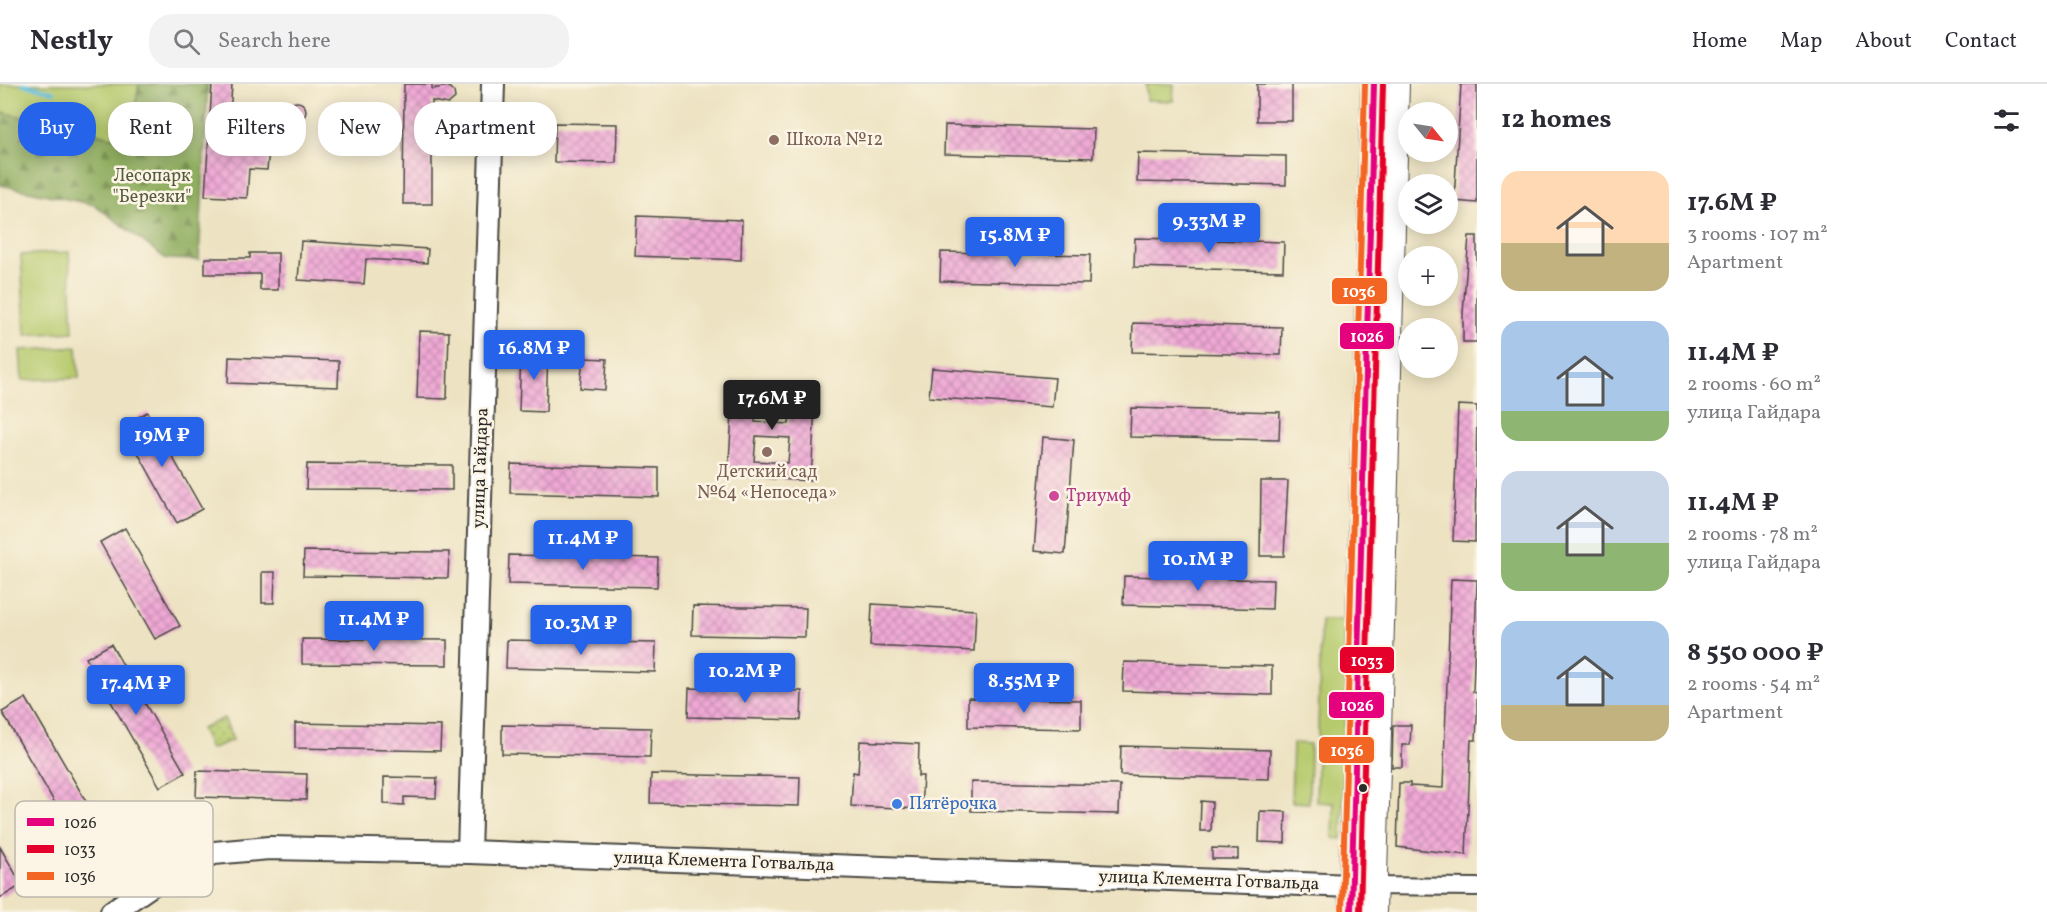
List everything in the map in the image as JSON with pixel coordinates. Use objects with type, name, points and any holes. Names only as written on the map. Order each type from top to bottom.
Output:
[{"type":"main road","points":[[1373,912],[1363,886],[1374,84]]},
{"type":"main road","points":[[1351,912],[1363,886],[1396,84]]},
{"type":"street","name":"улица Гайдара","points":[[469,852],[493,84]]},
{"type":"street","name":"улица Клемента Готвальда","points":[[213,853],[269,848],[469,852],[1363,886]]},
{"type":"street","points":[[1363,886],[1477,887]]},
{"type":"street","name":"улица Клемента Готвальда","points":[[112,912],[134,897]]},
{"type":"green space","points":[[0,84],[139,84],[136,102],[108,102],[108,136],[96,133],[96,102],[18,102],[18,116],[0,112]]},
{"type":"green space","name":"Лесопарк \"Березки\"","points":[[139,84],[208,84],[207,102],[205,102],[199,260],[166,259],[95,205],[0,185],[0,112],[18,116],[18,156],[96,156],[96,133],[108,136],[108,156],[193,156],[193,102],[136,102]]},
{"type":"green space","points":[[1146,84],[1174,84],[1173,101],[1146,100]]},
{"type":"green space","points":[[69,252],[73,332],[25,335],[21,255]]},
{"type":"green space","points":[[77,347],[79,378],[22,380],[20,350]]},
{"type":"green space","points":[[1321,620],[1348,620],[1342,839],[1333,838],[1334,803],[1316,802]]},
{"type":"green space","points":[[224,718],[233,740],[210,749],[201,729]]},
{"type":"green space","points":[[1293,743],[1310,744],[1309,803],[1291,802]]},
{"type":"building","points":[[212,84],[232,84],[231,102],[211,102]]},
{"type":"building","points":[[404,84],[432,84],[432,89],[448,86],[454,92],[455,98],[450,102],[414,102],[414,156],[432,156],[432,204],[403,204]]},
{"type":"building","points":[[1257,84],[1292,84],[1292,121],[1257,121]]},
{"type":"building","points":[[1461,84],[1477,84],[1477,203],[1458,201],[1458,174],[1456,174]]},
{"type":"building","points":[[557,123],[617,124],[616,163],[554,162],[554,156],[557,156]]},
{"type":"building","points":[[945,125],[1094,129],[1093,158],[944,154]]},
{"type":"building","points":[[1138,153],[1286,156],[1286,185],[1137,182]]},
{"type":"building","points":[[208,156],[268,156],[267,170],[249,169],[247,198],[205,196]]},
{"type":"building","points":[[637,216],[742,220],[741,260],[635,256]]},
{"type":"building","points":[[1469,236],[1477,236],[1477,342],[1463,342]]},
{"type":"building","points":[[1135,238],[1284,242],[1283,271],[1134,267]]},
{"type":"building","points":[[301,241],[428,249],[427,263],[366,259],[364,284],[298,280]]},
{"type":"building","points":[[941,252],[1090,255],[1089,284],[940,281]]},
{"type":"building","points":[[250,253],[278,253],[278,290],[260,290],[260,274],[205,274],[205,258],[250,258]]},
{"type":"building","points":[[1133,323],[1282,327],[1281,355],[1132,352]]},
{"type":"building","points":[[419,331],[449,332],[447,399],[417,398]]},
{"type":"building","points":[[521,350],[548,351],[546,412],[519,411]]},
{"type":"building","points":[[229,357],[339,361],[338,387],[228,383]]},
{"type":"building","points":[[583,358],[607,359],[605,390],[580,388]]},
{"type":"building","points":[[932,368],[1055,378],[1052,407],[929,397]]},
{"type":"building","points":[[734,382],[816,386],[811,481],[728,476]],"holes":[[[756,396],[791,398],[789,424],[755,422]],[[756,436],[790,438],[788,463],[754,461]]]},
{"type":"building","points":[[1458,405],[1477,406],[1475,542],[1453,541]]},
{"type":"building","points":[[1131,408],[1280,412],[1279,440],[1130,437]]},
{"type":"building","points":[[147,412],[202,509],[177,523],[123,426]]},
{"type":"building","points":[[1043,437],[1074,440],[1065,554],[1034,551]]},
{"type":"building","points":[[307,464],[452,465],[452,490],[306,489]]},
{"type":"building","points":[[511,464],[659,468],[659,497],[510,493]]},
{"type":"building","points":[[1261,481],[1288,481],[1284,556],[1260,556]]},
{"type":"building","points":[[125,528],[180,626],[155,639],[100,542]]},
{"type":"building","points":[[304,551],[449,552],[448,578],[303,576]]},
{"type":"building","points":[[509,555],[658,558],[657,587],[508,584]]},
{"type":"building","points":[[262,572],[275,572],[274,603],[262,603]]},
{"type":"building","points":[[1124,576],[1273,580],[1272,609],[1123,605]]},
{"type":"building","points":[[1451,579],[1477,580],[1473,692],[1477,693],[1477,718],[1476,740],[1471,740],[1466,855],[1397,847],[1399,783],[1443,788]]},
{"type":"building","points":[[872,604],[976,610],[974,651],[870,646]]},
{"type":"building","points":[[693,606],[806,608],[805,637],[692,635]]},
{"type":"building","points":[[302,639],[447,640],[447,665],[302,664]]},
{"type":"building","points":[[507,640],[656,643],[655,672],[506,668]]},
{"type":"building","points":[[111,644],[185,773],[160,787],[86,658]]},
{"type":"building","points":[[1124,662],[1272,666],[1272,695],[1123,691]]},
{"type":"building","points":[[689,688],[802,691],[801,720],[688,717]]},
{"type":"building","points":[[26,698],[86,801],[54,801],[2,712]]},
{"type":"building","points":[[968,698],[1081,700],[1081,729],[968,727]]},
{"type":"building","points":[[295,723],[441,726],[440,751],[295,748]]},
{"type":"building","points":[[502,725],[651,728],[650,757],[502,754]]},
{"type":"building","points":[[1393,725],[1411,725],[1410,745],[1402,745],[1402,767],[1392,767]]},
{"type":"building","points":[[860,741],[919,744],[918,776],[923,776],[921,809],[851,806],[853,772],[858,773]]},
{"type":"building","points":[[1121,746],[1270,750],[1269,779],[1120,775]]},
{"type":"building","points":[[197,771],[307,774],[306,800],[196,797]]},
{"type":"building","points":[[651,774],[800,777],[799,806],[650,803]]},
{"type":"building","points":[[384,777],[437,778],[436,798],[404,797],[404,805],[384,804]]},
{"type":"building","points":[[971,782],[1120,785],[1119,814],[971,811]]},
{"type":"building","points":[[1201,801],[1212,802],[1211,831],[1200,831]]},
{"type":"building","points":[[1260,811],[1286,812],[1285,843],[1259,842]]},
{"type":"building","points":[[0,847],[15,873],[15,889],[0,898]]},
{"type":"building","points":[[1212,848],[1238,849],[1238,859],[1212,859]]},
{"type":"waterway","points":[[23,84],[54,92]]},
{"type":"transit line","name":"1036","points":[[1342,912],[1365,84]]},
{"type":"transit line","name":"1026","points":[[1351,912],[1374,84]]},
{"type":"transit line","name":"1033","points":[[1360,912],[1383,84]]},
{"type":"place","name":"Школа №12","points":[[774,140]]},
{"type":"place","name":"Детский сад №64 «Непоседа»","points":[[767,452]]},
{"type":"place","name":"Триумф","points":[[1054,496]]},
{"type":"place","name":"Пятёрочка","points":[[897,804]]}]
